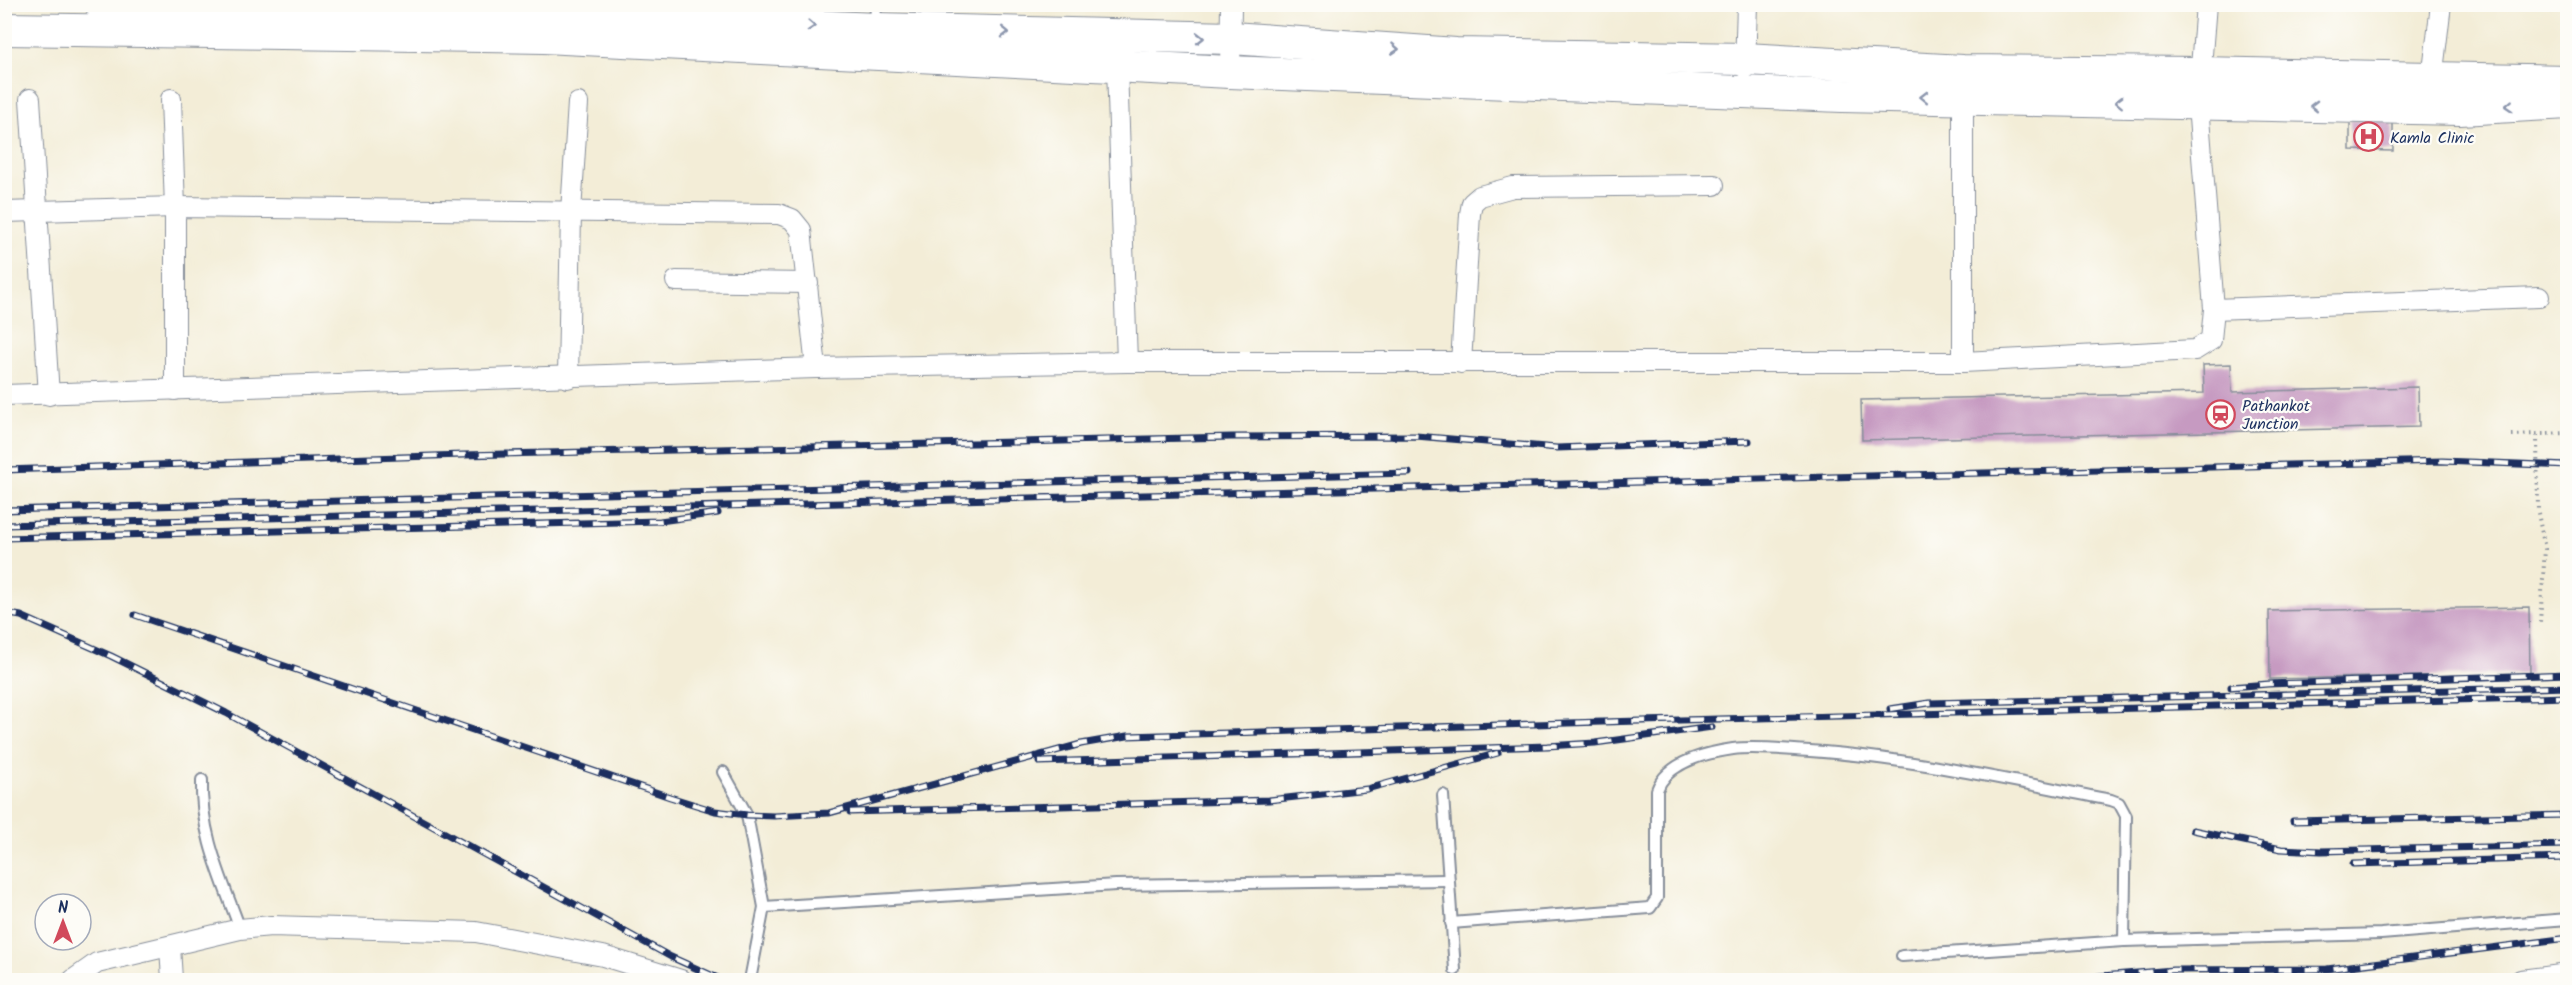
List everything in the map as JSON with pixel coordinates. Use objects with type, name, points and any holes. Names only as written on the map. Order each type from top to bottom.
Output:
[{"type":"main road","points":[[101,4],[370,7],[502,18]]},
{"type":"main road","points":[[4,29],[614,16],[875,30],[1232,38],[1456,54],[1745,59],[1963,85],[2198,105],[2430,93],[2568,81]]},
{"type":"main road","points":[[875,30],[1117,67],[1230,72],[1744,91],[1963,85],[2200,73],[2430,93],[2460,109],[2568,103]]},
{"type":"street","points":[[1230,72],[1231,4]]},
{"type":"street","points":[[1744,91],[1747,4]]},
{"type":"street","points":[[4,395],[816,368],[1127,362],[1963,362],[2195,350],[2211,340],[2214,309],[2198,105],[2206,4]]},
{"type":"street","points":[[2430,93],[2441,4]]},
{"type":"street","points":[[1117,67],[1127,362]]},
{"type":"street","points":[[1963,85],[1963,362]]},
{"type":"street","points":[[30,99],[39,211],[49,395]]},
{"type":"street","points":[[171,99],[175,207],[175,390]]},
{"type":"street","points":[[568,378],[571,212],[578,103]]},
{"type":"street","points":[[1461,363],[1470,214],[1472,203],[1480,196],[1513,187],[1713,185]]},
{"type":"street","points":[[4,212],[175,207],[779,214],[792,219],[801,230],[816,368]]},
{"type":"street","points":[[676,281],[808,283]]},
{"type":"street","points":[[2214,309],[2539,297]]},
{"type":"street","points":[[73,981],[97,963],[240,929],[271,926],[476,933],[603,956],[681,981]]},
{"type":"street","points":[[170,946],[172,981]]},
{"type":"street","points":[[2521,981],[2568,974]]},
{"type":"lane","points":[[1451,923],[1650,908],[1658,898],[1657,790],[1661,780],[1670,769],[1698,758],[1732,750],[1761,748],[1866,755],[2119,803],[2126,816],[2124,941]]},
{"type":"lane","points":[[723,772],[747,815],[764,907],[750,981]]},
{"type":"lane","points":[[202,780],[201,798],[205,832],[240,929]]},
{"type":"lane","points":[[1443,795],[1455,970]]},
{"type":"lane","points":[[764,907],[1116,885],[1448,880]]},
{"type":"lane","points":[[1902,956],[2124,941],[2381,934],[2568,919]]},
{"type":"path","points":[[2512,435],[2568,433]]},
{"type":"path","points":[[2537,435],[2538,513],[2545,549],[2540,622]]},
{"type":"building","points":[[2350,120],[2393,121],[2393,151],[2350,150]]},
{"type":"building","points":[[2231,364],[2232,392],[2418,387],[2419,427],[1862,440],[1861,400],[2204,393],[2203,365]]},
{"type":"building","points":[[2529,607],[2530,674],[2270,679],[2269,611]]},
{"type":"railway","points":[[4,470],[463,455],[1232,437],[1416,436],[1557,448],[1749,441]]},
{"type":"railway","points":[[4,525],[2442,461],[2568,466]]},
{"type":"railway","points":[[1229,478],[1409,473]]},
{"type":"railway","points":[[4,510],[1237,477]]},
{"type":"railway","points":[[4,538],[660,521],[718,513]]},
{"type":"railway","points":[[4,613],[21,616],[111,656],[226,713],[671,957],[722,980]]},
{"type":"railway","points":[[135,615],[670,797],[715,811],[774,816],[829,813],[1081,744],[1127,736],[2568,697]]},
{"type":"railway","points":[[2231,687],[2568,674]]},
{"type":"railway","points":[[1890,709],[1929,703],[2568,687]]},
{"type":"railway","points":[[1039,762],[1547,746],[1595,743],[1712,727]]},
{"type":"railway","points":[[850,812],[1269,800],[1367,789],[1498,753]]},
{"type":"railway","points":[[2293,821],[2568,815]]},
{"type":"railway","points":[[2193,830],[2281,849],[2321,851],[2568,845]]},
{"type":"railway","points":[[2353,864],[2568,858]]},
{"type":"railway","points":[[2054,980],[2173,970],[2327,969],[2568,938]]},
{"type":"place","name":"Kamla Clinic","points":[[2369,137]]},
{"type":"place","name":"Pathankot Junction","points":[[2221,414]]}]
